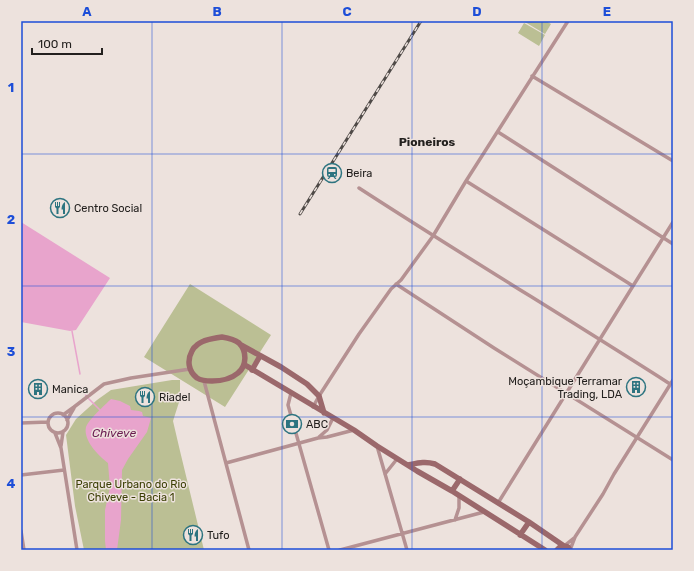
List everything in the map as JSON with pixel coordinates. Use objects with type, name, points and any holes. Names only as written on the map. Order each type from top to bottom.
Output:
[{"type":"street","points":[[313,407],[390,288],[401,280],[433,236],[466,181],[568,21]]},
{"type":"street","points":[[532,76],[673,161]]},
{"type":"street","points":[[498,132],[673,244]]},
{"type":"street","points":[[466,181],[633,286]]},
{"type":"street","points":[[359,188],[433,236],[600,338],[670,384]]},
{"type":"street","points":[[498,502],[673,222]]},
{"type":"street","points":[[396,284],[494,348],[673,460]]},
{"type":"street","points":[[239,344],[245,357],[244,365],[239,373],[218,381],[204,381],[198,379],[190,370],[188,363],[189,357],[196,345],[208,340],[222,337],[232,339],[281,367],[307,384],[319,396],[324,413]]},
{"type":"street","points":[[252,370],[260,356]]},
{"type":"street","points":[[244,365],[354,430],[397,459],[452,491],[545,550]]},
{"type":"street","points":[[63,415],[104,384],[131,378],[190,370]]},
{"type":"street","points":[[408,465],[423,462],[435,464],[498,502],[570,550],[575,537],[673,380]]},
{"type":"street","points":[[204,381],[249,550]]},
{"type":"street","points":[[291,393],[288,405],[329,550]]},
{"type":"street","points":[[61,448],[63,432],[67,427],[67,420],[74,407]]},
{"type":"street","points":[[67,420],[63,415],[58,413],[54,414],[51,416],[48,426],[55,433],[61,448],[76,550]]},
{"type":"street","points":[[318,438],[327,430],[333,418]]},
{"type":"street","points":[[21,423],[48,422]]},
{"type":"street","points":[[226,463],[318,438],[354,430]]},
{"type":"street","points":[[55,433],[63,432]]},
{"type":"street","points":[[377,446],[407,550]]},
{"type":"street","points":[[385,474],[397,459]]},
{"type":"street","points":[[21,475],[64,470]]},
{"type":"street","points":[[452,491],[460,479]]},
{"type":"street","points":[[455,520],[459,508],[459,496]]},
{"type":"street","points":[[340,550],[484,512]]},
{"type":"street","points":[[520,535],[529,522]]},
{"type":"street","points":[[21,531],[24,550]]},
{"type":"street","points":[[557,550],[575,537]]},
{"type":"green space","points":[[546,21],[551,24],[545,34],[525,22]]},
{"type":"green space","points":[[524,23],[545,35],[539,46],[518,33]]},
{"type":"green space","points":[[190,284],[271,335],[225,407],[144,357]]},
{"type":"green space","name":"Parque Urbano do Rio Chiveve - Bacia 1","points":[[180,380],[180,399],[173,421],[204,550],[84,550],[75,506],[66,435],[76,419],[97,400],[111,390]]},
{"type":"water","points":[[21,222],[110,278],[76,330],[70,331],[21,322]]},
{"type":"water","name":"Chiveve","points":[[111,399],[120,401],[130,406],[131,410],[142,412],[143,416],[151,418],[147,432],[122,470],[121,520],[117,550],[106,550],[105,541],[105,510],[110,488],[108,463],[92,448],[86,432],[86,427],[90,420]]},
{"type":"waterway","points":[[72,331],[80,374]]},
{"type":"waterway","points":[[83,387],[86,396],[101,411]]},
{"type":"railway","points":[[300,214],[421,21]]},
{"type":"place","name":"Beira","points":[[332,173]]},
{"type":"place","name":"Centro Social","points":[[60,208]]},
{"type":"place","name":"Moçambique Terramar Trading, LDA","points":[[636,387]]},
{"type":"place","name":"Manica","points":[[38,389]]},
{"type":"place","name":"Riadel","points":[[145,397]]},
{"type":"place","name":"ABC","points":[[292,424]]},
{"type":"place","name":"Tufo","points":[[193,535]]},
{"type":"district","name":"Pioneiros","points":[[427,142]]}]
